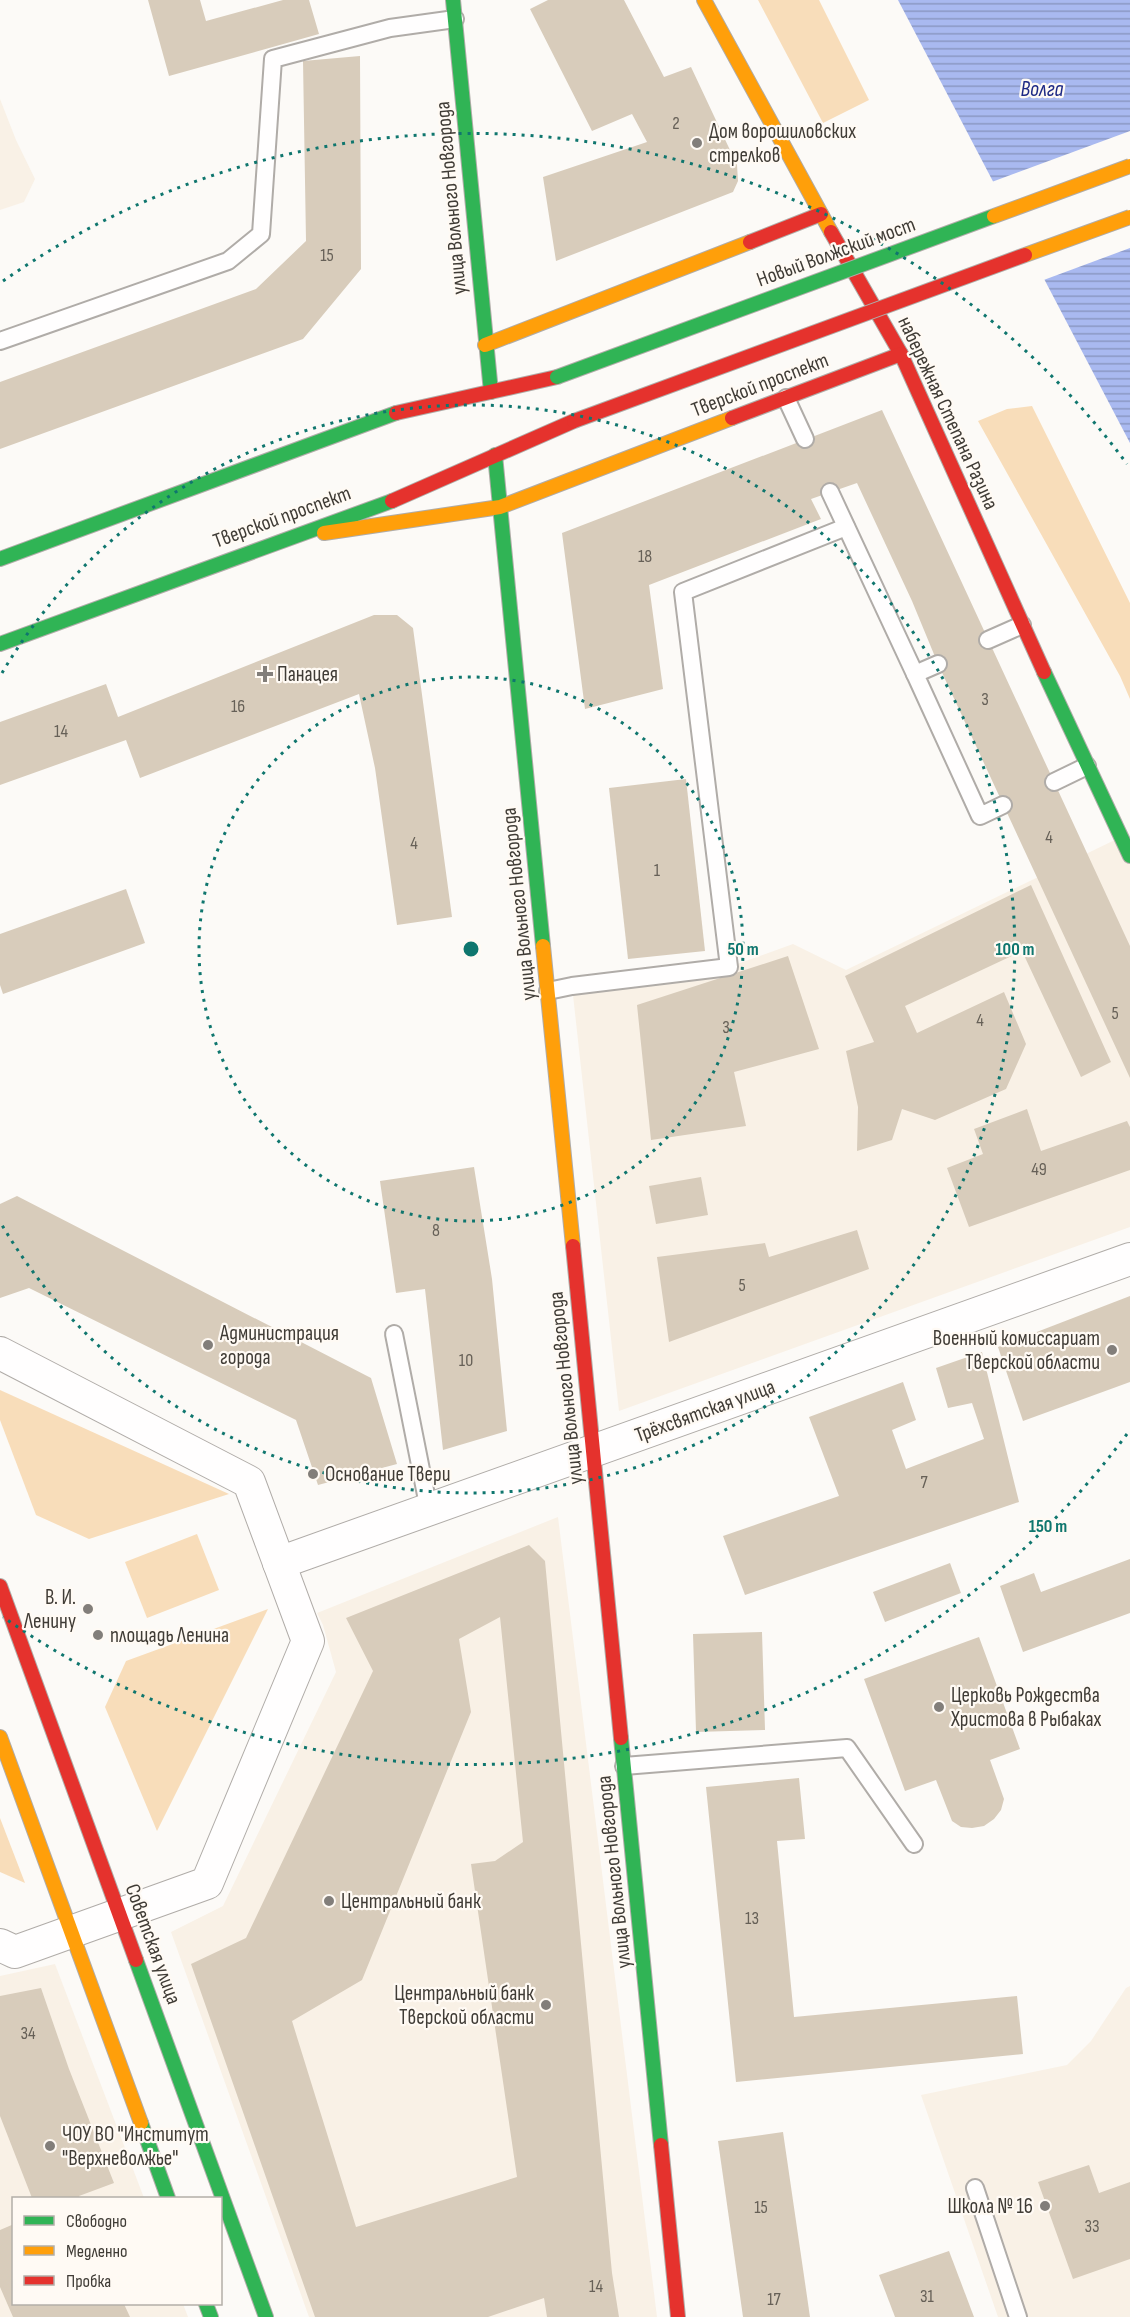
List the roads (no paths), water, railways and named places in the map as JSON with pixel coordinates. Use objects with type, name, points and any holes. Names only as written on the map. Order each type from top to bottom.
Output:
[{"type":"street","name":"улица Вольного Новгорода","points":[[453,0],[490,392]]},
{"type":"street","name":"набережная Степана Разина","points":[[704,0],[821,214],[901,354],[1022,625],[1130,856]]},
{"type":"street","name":"Новый Волжский мост","points":[[490,392],[557,377],[1130,166]]},
{"type":"street","points":[[485,345],[821,214]]},
{"type":"street","name":"Тверской проспект","points":[[0,644],[415,492],[574,421],[1130,217]]},
{"type":"street","name":"Тверской проспект","points":[[283,539],[500,507],[901,354]]},
{"type":"street","points":[[0,559],[390,414],[490,392]]},
{"type":"street","name":"улица Вольного Новгорода","points":[[495,455],[678,2317]]},
{"type":"street","name":"Трёхсвятская улица","points":[[279,1563],[1130,1259]]},
{"type":"street","points":[[0,1353],[249,1482],[308,1641],[207,1883],[15,1952],[0,1945]]},
{"type":"street","name":"Советская улица","points":[[0,1586],[266,2317]]},
{"type":"street","points":[[0,1737],[167,2197]]},
{"type":"lane","points":[[0,341],[228,261],[261,234],[273,59],[390,28],[455,19]]},
{"type":"lane","points":[[786,398],[805,439]]},
{"type":"lane","points":[[830,492],[980,816],[1003,805]]},
{"type":"lane","points":[[548,991],[572,986],[729,967],[683,592],[846,527]]},
{"type":"lane","points":[[988,640],[1022,625]]},
{"type":"lane","points":[[915,675],[938,664]]},
{"type":"lane","points":[[1053,782],[1087,766]]},
{"type":"lane","points":[[394,1334],[429,1510]]},
{"type":"lane","points":[[624,1766],[847,1748],[914,1844]]},
{"type":"lane","points":[[975,2188],[1018,2317]]},
{"type":"water","name":"Волга","points":[[898,0],[1130,0],[1130,443]]},
{"type":"place","name":"Дом ворошиловских стрелков","points":[[697,143]]},
{"type":"place","name":"Панацея","points":[[265,674]]},
{"type":"place","name":"Администрация города","points":[[208,1345]]},
{"type":"place","name":"Военный комиссариат Тверской области","points":[[1112,1350]]},
{"type":"place","name":"Основание Твери","points":[[313,1474]]},
{"type":"place","name":"В. И. Ленину","points":[[88,1609]]},
{"type":"place","name":"площадь Ленина","points":[[98,1635]]},
{"type":"place","name":"Церковь Рождества Христова в Рыбаках","points":[[939,1707]]},
{"type":"place","name":"Центральный банк","points":[[329,1901]]},
{"type":"place","name":"Центральный банк Тверской области","points":[[546,2005]]},
{"type":"place","name":"ЧОУ ВО \"Институт \"Верхневолжье\"","points":[[50,2146]]},
{"type":"place","name":"Школа № 16","points":[[1045,2206]]}]
